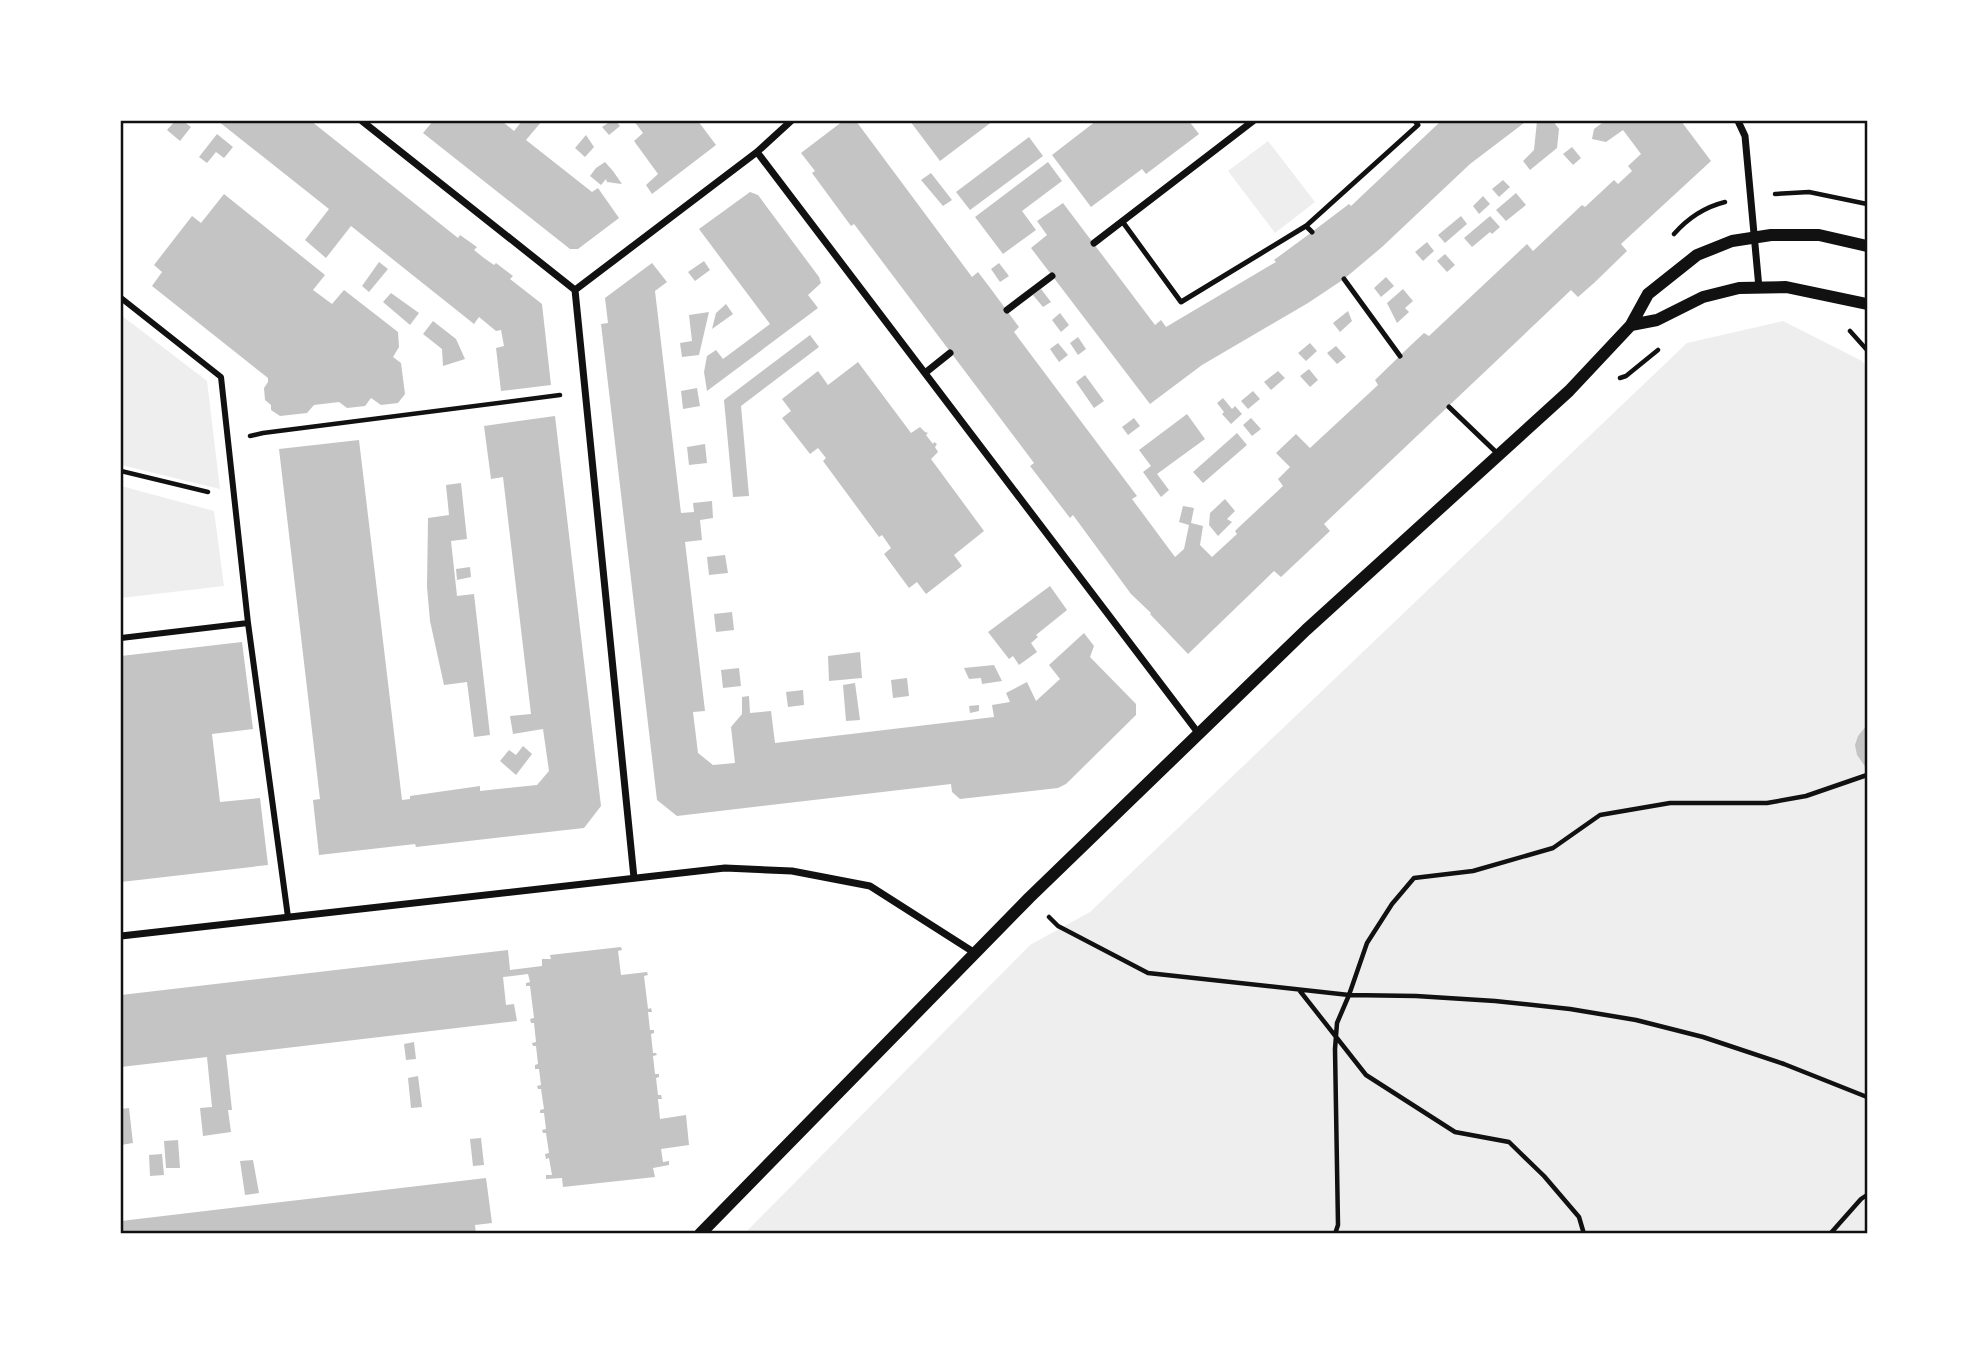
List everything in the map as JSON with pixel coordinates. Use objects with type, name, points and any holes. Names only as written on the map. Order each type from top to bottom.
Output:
[{"type":"street","points":[[362,121],[575,290],[634,878]]},
{"type":"street","points":[[575,290],[757,152],[790,121]]},
{"type":"street","points":[[1094,243],[1253,121]]},
{"type":"street","points":[[1738,121],[1745,136],[1759,288]]},
{"type":"street","points":[[757,152],[1199,735]]},
{"type":"street","points":[[700,1234],[1029,898],[1306,630],[1569,391],[1631,325],[1648,294],[1697,255],[1732,241],[1771,235],[1819,235],[1867,246]]},
{"type":"street","points":[[1006,310],[1052,276]]},
{"type":"street","points":[[1631,325],[1657,320],[1703,297],[1739,288],[1786,287],[1867,304]]},
{"type":"street","points":[[121,298],[221,377],[248,623],[288,918]]},
{"type":"street","points":[[925,373],[950,353]]},
{"type":"street","points":[[121,638],[248,623]]},
{"type":"street","points":[[121,936],[725,868],[792,871],[870,886],[975,953]]},
{"type":"lane","points":[[1122,222],[1181,302],[1307,226],[1418,125],[1415,121]]},
{"type":"lane","points":[[1307,226],[1312,232]]},
{"type":"lane","points":[[1344,279],[1400,356]]},
{"type":"lane","points":[[1449,407],[1499,455]]},
{"type":"path","points":[[1750,195],[1809,192],[1867,204]]},
{"type":"path","points":[[263,433],[586,392]]},
{"type":"path","points":[[121,471],[234,498]]},
{"type":"path","points":[[1335,1234],[1338,1225],[1337,1023],[1367,943],[1392,904],[1414,878],[1473,872],[1553,849],[1600,815],[1670,803],[1767,803],[1805,796],[1867,775]]},
{"type":"path","points":[[1029,898],[1058,926],[1148,973],[1349,996],[1416,996],[1495,1001],[1636,1020],[1703,1037],[1784,1064],[1867,1097]]},
{"type":"path","points":[[1299,990],[1366,1075],[1455,1132],[1509,1142],[1544,1176],[1578,1217],[1584,1234]]},
{"type":"path","points":[[1830,1234],[1867,1195]]},
{"type":"shaded area","points":[[1268,141],[1315,202],[1275,233],[1228,171]]},
{"type":"shaded area","points":[[121,315],[207,381],[220,489],[121,465]]},
{"type":"shaded area","points":[[1783,321],[1862,361],[1867,368],[1867,1234],[744,1234],[1030,945],[1090,912],[1687,343]]},
{"type":"shaded area","points":[[121,486],[214,511],[224,586],[121,598]]},
{"type":"building","points":[[175,121],[183,121],[191,127],[180,141],[167,130]]},
{"type":"building","points":[[218,121],[311,121],[458,238],[460,235],[477,247],[474,250],[513,276],[510,279],[542,304],[551,385],[501,391],[496,348],[504,346],[501,330],[496,331],[479,317],[474,324],[351,226],[326,258],[305,240],[329,209]]},
{"type":"building","points":[[433,121],[502,121],[514,131],[522,121],[542,121],[526,140],[592,192],[598,188],[619,218],[578,249],[570,249],[423,133]]},
{"type":"building","points":[[616,121],[620,126],[609,135],[602,127]]},
{"type":"building","points":[[634,121],[698,121],[716,145],[652,194],[646,185],[658,174],[634,141],[643,133]]},
{"type":"building","points":[[843,121],[856,121],[972,277],[978,272],[991,289],[1019,327],[1014,332],[1137,496],[1132,499],[1175,557],[1184,549],[1189,525],[1179,522],[1183,506],[1194,508],[1191,523],[1203,526],[1200,545],[1212,557],[1237,534],[1235,531],[1283,486],[1278,479],[1290,467],[1276,453],[1296,434],[1310,448],[1378,385],[1375,380],[1410,346],[1424,333],[1429,336],[1527,244],[1533,251],[1582,205],[1585,207],[1614,180],[1618,184],[1632,171],[1628,166],[1641,154],[1623,130],[1606,142],[1592,139],[1594,129],[1602,123],[1600,121],[1681,121],[1711,161],[1621,244],[1627,251],[1594,283],[1578,297],[1571,290],[1324,524],[1330,531],[1281,577],[1274,571],[1188,654],[1131,594],[1073,515],[1070,518],[1030,466],[1034,463],[854,224],[851,226],[812,173],[815,171],[801,153]]},
{"type":"building","points":[[910,121],[993,121],[940,161]]},
{"type":"building","points":[[1096,121],[1189,121],[1199,134],[1146,174],[1142,169],[1091,207],[1052,155]]},
{"type":"building","points":[[1441,121],[1524,123],[1470,164],[1344,279],[1202,365],[1150,404],[1031,248],[1047,235],[1037,221],[1063,203],[1155,325],[1161,320],[1166,327],[1276,262],[1274,260],[1349,204],[1351,206]]},
{"type":"building","points":[[1537,121],[1553,121],[1559,129],[1557,148],[1530,170],[1523,161],[1534,150]]},
{"type":"building","points":[[217,134],[233,147],[224,158],[216,152],[207,163],[199,157]]},
{"type":"building","points":[[586,135],[594,147],[585,157],[575,148]]},
{"type":"building","points":[[1029,137],[1043,156],[970,210],[956,192]]},
{"type":"building","points":[[1572,147],[1581,158],[1573,165],[1563,154]]},
{"type":"building","points":[[605,162],[622,184],[607,182],[606,179],[601,185],[590,176]]},
{"type":"building","points":[[1048,162],[1062,181],[1022,211],[1036,230],[1003,254],[975,217]]},
{"type":"building","points":[[931,173],[952,200],[943,206],[921,180]]},
{"type":"building","points":[[1503,180],[1510,187],[1499,197],[1492,189]]},
{"type":"building","points":[[750,192],[758,195],[819,277],[821,283],[808,295],[818,308],[707,391],[704,372],[707,356],[716,350],[723,359],[770,324],[699,229]]},
{"type":"building","points":[[1516,193],[1526,205],[1506,221],[1496,210]]},
{"type":"building","points":[[224,194],[325,275],[313,290],[332,304],[344,290],[398,332],[399,347],[393,357],[401,363],[405,394],[398,403],[381,405],[371,398],[365,406],[347,408],[339,402],[314,405],[307,413],[280,416],[271,410],[271,405],[265,400],[264,388],[268,378],[152,286],[162,272],[154,265],[192,216],[201,223]]},
{"type":"building","points":[[1483,196],[1490,204],[1479,214],[1473,206]]},
{"type":"building","points":[[1461,216],[1467,224],[1445,243],[1438,235]]},
{"type":"building","points":[[1490,216],[1500,227],[1472,247],[1464,238]]},
{"type":"building","points":[[1427,242],[1434,251],[1423,261],[1415,252]]},
{"type":"building","points":[[1445,254],[1455,265],[1447,272],[1437,261]]},
{"type":"building","points":[[704,261],[710,270],[695,281],[688,272]]},
{"type":"building","points":[[379,262],[388,269],[369,292],[362,286]]},
{"type":"building","points":[[652,263],[667,282],[655,291],[681,513],[694,512],[693,503],[712,501],[713,518],[700,520],[702,540],[685,542],[705,711],[693,712],[698,753],[713,765],[735,763],[731,727],[742,714],[742,697],[749,696],[750,713],[771,711],[775,743],[994,717],[992,705],[1010,702],[1006,693],[1027,682],[1036,701],[1060,679],[1049,665],[1084,633],[1094,646],[1090,657],[1136,704],[1136,715],[1066,784],[1058,788],[960,799],[952,792],[951,784],[677,816],[657,800],[601,324],[608,323],[605,298]]},
{"type":"building","points":[[999,263],[1009,276],[1000,282],[991,269]]},
{"type":"building","points":[[1386,277],[1394,286],[1381,297],[1374,288]]},
{"type":"building","points":[[1041,289],[1051,302],[1043,307],[1033,295]]},
{"type":"building","points":[[1403,289],[1413,301],[1405,308],[1409,312],[1397,323],[1387,303]]},
{"type":"building","points":[[391,293],[419,313],[410,325],[383,302]]},
{"type":"building","points":[[726,304],[733,314],[712,329],[716,313]]},
{"type":"building","points":[[1348,311],[1352,321],[1340,332],[1333,323]]},
{"type":"building","points":[[709,312],[699,355],[682,357],[680,343],[692,341],[689,315]]},
{"type":"building","points":[[1060,313],[1069,325],[1061,332],[1052,320]]},
{"type":"building","points":[[433,321],[456,339],[465,359],[443,366],[442,349],[423,334]]},
{"type":"building","points":[[810,335],[819,347],[741,406],[749,496],[733,497],[724,400]]},
{"type":"building","points":[[1078,337],[1086,349],[1078,355],[1070,343]]},
{"type":"building","points":[[1058,343],[1068,355],[1059,362],[1050,349]]},
{"type":"building","points":[[1310,343],[1317,351],[1306,361],[1298,353]]},
{"type":"building","points":[[1336,346],[1346,357],[1337,364],[1327,353]]},
{"type":"building","points":[[858,362],[911,433],[920,427],[928,433],[926,435],[933,444],[937,444],[935,447],[938,452],[931,459],[984,531],[954,555],[962,566],[926,594],[917,582],[909,588],[884,554],[891,548],[882,535],[879,537],[823,461],[826,458],[818,448],[810,454],[782,418],[791,411],[782,399],[818,371],[828,385]]},
{"type":"building","points":[[1309,369],[1318,380],[1310,387],[1300,376]]},
{"type":"building","points":[[1278,371],[1285,378],[1271,390],[1264,382]]},
{"type":"building","points":[[1085,375],[1104,401],[1094,408],[1076,382]]},
{"type":"building","points":[[697,388],[700,406],[683,409],[681,391]]},
{"type":"building","points":[[1253,391],[1260,399],[1248,409],[1241,401]]},
{"type":"building","points":[[1223,398],[1232,409],[1235,406],[1242,414],[1231,424],[1217,403]]},
{"type":"building","points":[[1187,414],[1205,439],[1157,474],[1169,490],[1161,497],[1143,472],[1151,466],[1139,450]]},
{"type":"building","points":[[555,416],[601,806],[584,828],[319,855],[313,800],[320,799],[279,449],[359,440],[402,800],[410,799],[410,796],[480,786],[480,791],[537,785],[549,771],[543,729],[513,734],[510,716],[531,714],[503,477],[491,479],[484,426]]},
{"type":"building","points":[[1134,418],[1140,426],[1128,435],[1122,427]]},
{"type":"building","points":[[1251,418],[1261,429],[1252,436],[1243,425]]},
{"type":"building","points":[[1237,433],[1247,445],[1203,483],[1193,472]]},
{"type":"building","points":[[705,444],[707,463],[689,465],[687,447]]},
{"type":"building","points":[[461,483],[467,539],[451,541],[457,596],[474,594],[490,735],[474,737],[467,682],[444,685],[430,621],[427,587],[428,518],[449,515],[446,485]]},
{"type":"building","points":[[1225,499],[1235,511],[1227,519],[1232,522],[1218,536],[1209,525],[1210,513]]},
{"type":"building","points":[[725,555],[728,573],[709,575],[707,557]]},
{"type":"building","points":[[470,567],[471,577],[457,580],[456,569]]},
{"type":"building","points":[[1050,586],[1067,610],[1036,635],[1038,637],[1031,643],[1037,652],[1019,665],[1013,656],[1009,659],[988,632]]},
{"type":"building","points":[[732,612],[734,630],[716,632],[714,614]]},
{"type":"building","points":[[242,642],[253,729],[212,734],[220,802],[260,798],[268,865],[121,882],[121,656]]},
{"type":"building","points":[[860,652],[862,678],[829,681],[828,656]]},
{"type":"building","points":[[994,665],[1002,681],[982,684],[981,678],[969,679],[964,668]]},
{"type":"building","points":[[739,668],[741,686],[723,688],[721,670]]},
{"type":"building","points":[[907,678],[909,696],[893,698],[891,680]]},
{"type":"building","points":[[855,683],[860,720],[846,721],[843,685]]},
{"type":"building","points":[[803,690],[804,705],[788,707],[786,692]]},
{"type":"building","points":[[979,705],[979,711],[970,713],[969,706]]},
{"type":"building","points":[[1867,725],[1867,769],[1857,755],[1855,745]]},
{"type":"building","points":[[523,746],[532,754],[516,775],[500,761],[509,750],[516,755]]},
{"type":"building","points":[[621,947],[622,950],[618,951],[621,975],[647,972],[648,975],[644,976],[648,1009],[651,1008],[652,1012],[648,1012],[650,1030],[654,1030],[651,1034],[653,1053],[657,1055],[653,1056],[655,1074],[659,1074],[656,1078],[658,1095],[661,1095],[662,1099],[658,1099],[660,1119],[686,1115],[689,1145],[661,1149],[663,1162],[669,1161],[669,1165],[653,1168],[655,1177],[563,1187],[562,1178],[546,1179],[546,1175],[552,1175],[549,1158],[546,1159],[545,1154],[549,1153],[546,1133],[542,1130],[546,1129],[544,1113],[540,1113],[540,1110],[544,1109],[541,1089],[537,1086],[541,1085],[539,1069],[535,1069],[538,1064],[536,1046],[532,1043],[536,1042],[534,1023],[531,1023],[530,1019],[534,1018],[530,986],[526,986],[526,983],[530,982],[528,974],[503,977],[506,1005],[514,1004],[517,1021],[226,1055],[232,1110],[228,1110],[231,1132],[203,1136],[200,1108],[212,1107],[207,1057],[121,1067],[121,995],[508,950],[510,970],[542,966],[542,959],[551,959],[550,955]]},
{"type":"building","points":[[414,1042],[416,1059],[406,1060],[404,1044]]},
{"type":"building","points":[[418,1076],[422,1107],[411,1108],[408,1078]]},
{"type":"building","points":[[129,1108],[133,1143],[121,1145],[121,1109]]},
{"type":"building","points":[[481,1138],[484,1165],[473,1166],[470,1139]]},
{"type":"building","points":[[178,1140],[180,1168],[166,1168],[164,1141]]},
{"type":"building","points":[[162,1154],[164,1175],[150,1176],[149,1155]]},
{"type":"building","points":[[253,1160],[259,1193],[245,1195],[240,1161]]},
{"type":"building","points":[[486,1178],[492,1223],[475,1225],[476,1234],[121,1234],[121,1221]]}]
